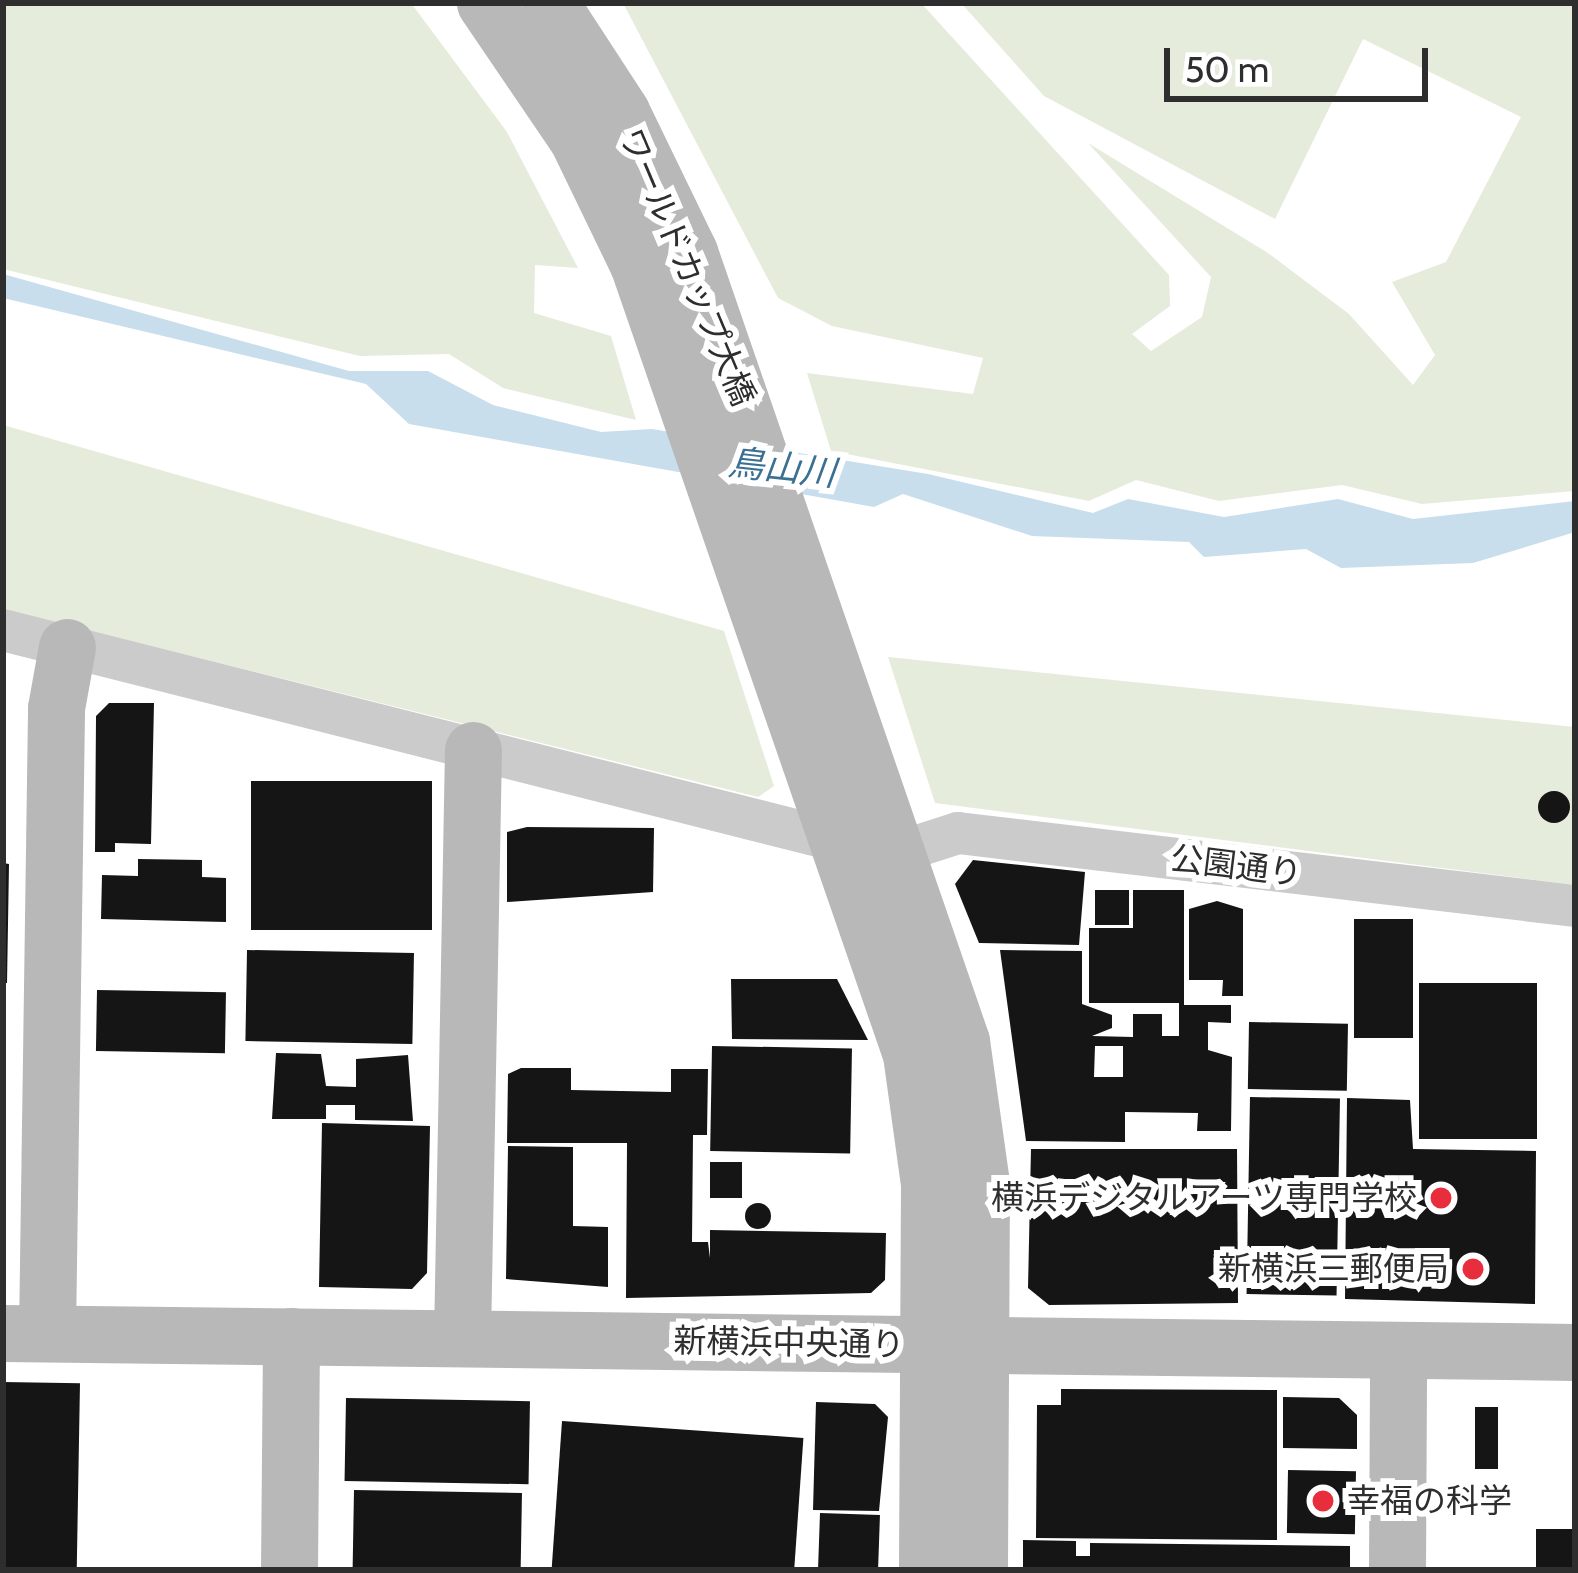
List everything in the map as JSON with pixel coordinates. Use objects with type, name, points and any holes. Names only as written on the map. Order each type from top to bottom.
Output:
[{"type":"street","name":"ワールドカップ大橋","points":[[485,3],[609,198],[761,601],[842,842],[921,1102],[956,1345]]},
{"type":"street","name":"ワールドカップ大橋","points":[[550,3],[621,112],[689,252],[820,614],[971,1088],[956,1345]]},
{"type":"street","points":[[3,630],[842,842]]},
{"type":"street","points":[[25,1333],[56,708],[68,647]]},
{"type":"street","points":[[462,1338],[473,750]]},
{"type":"street","name":"公園通り","points":[[899,852],[958,833],[1575,906]]},
{"type":"street","name":"新横浜中央通り","points":[[25,1333],[1575,1352]]},
{"type":"street","points":[[289,1570],[291,1336]]},
{"type":"street","points":[[927,1570],[956,1345]]},
{"type":"street","points":[[956,1345],[980,1570]]},
{"type":"street","points":[[1396,1570],[1398,1352]]},
{"type":"green space","points":[[3,3],[411,3],[507,132],[578,268],[535,265],[534,313],[611,336],[636,420],[503,388],[449,354],[360,356],[3,269]]},
{"type":"green space","points":[[623,3],[921,3],[1169,275],[1170,306],[1132,334],[1151,351],[1202,317],[1211,277],[1088,143],[1268,253],[1349,314],[1413,385],[1435,355],[1392,282],[1446,262],[1521,117],[1363,39],[1275,219],[1044,96],[961,3],[1575,3],[1575,491],[1422,504],[1342,485],[1219,501],[1136,480],[1089,501],[831,451],[807,373],[973,394],[983,358],[832,326],[778,298]]},
{"type":"green space","points":[[3,425],[724,631],[774,786],[758,797],[3,609]]},
{"type":"green space","points":[[888,657],[1575,727],[1575,885],[935,803]]},
{"type":"water","name":"鳥山川","points":[[3,274],[349,371],[428,371],[493,405],[601,432],[652,429],[928,474],[1093,513],[1128,499],[1224,517],[1338,499],[1413,519],[1575,501],[1575,532],[1473,563],[1341,568],[1306,549],[1204,557],[1189,542],[1032,536],[903,494],[874,507],[409,424],[366,384],[3,298]]},
{"type":"building","points":[[109,703],[154,703],[151,844],[115,843],[115,852],[95,852],[96,716]]},
{"type":"building","points":[[251,781],[432,781],[432,930],[251,930]]},
{"type":"building","points":[[1554,791],[1565,796],[1570,807],[1565,818],[1554,823],[1543,818],[1538,807],[1543,796]]},
{"type":"building","points":[[527,827],[654,828],[653,892],[507,902],[507,832]]},
{"type":"building","points":[[138,859],[202,860],[202,877],[226,878],[226,922],[101,919],[102,875],[138,876]]},
{"type":"building","points":[[973,860],[1085,872],[1079,945],[979,943],[955,884]]},
{"type":"building","points":[[3,863],[9,864],[7,983],[3,983]]},
{"type":"building","points":[[1095,890],[1129,890],[1129,925],[1095,925]]},
{"type":"building","points":[[1133,890],[1184,890],[1184,1005],[1231,1005],[1231,1023],[1208,1022],[1208,1050],[1232,1057],[1231,1131],[1197,1131],[1198,1113],[1125,1112],[1125,1142],[1026,1141],[1000,950],[1082,951],[1082,1004],[1112,1015],[1112,1028],[1092,1036],[1133,1037],[1133,1014],[1162,1014],[1162,1036],[1179,1036],[1179,1003],[1089,1003],[1089,928],[1133,928]],"holes":[[[1095,1046],[1123,1046],[1123,1077],[1094,1077]]]},
{"type":"building","points":[[1217,901],[1243,909],[1243,996],[1222,996],[1223,980],[1189,980],[1189,909]]},
{"type":"building","points":[[1354,919],[1413,919],[1413,1038],[1354,1038]]},
{"type":"building","points":[[247,950],[414,953],[412,1044],[245,1041]]},
{"type":"building","points":[[731,979],[837,979],[868,1040],[732,1039]]},
{"type":"building","points":[[1419,983],[1537,983],[1537,1139],[1419,1139]]},
{"type":"building","points":[[97,990],[226,992],[225,1053],[96,1051]]},
{"type":"building","points":[[1249,1022],[1348,1024],[1347,1091],[1248,1089]]},
{"type":"building","points":[[712,1046],[852,1048],[850,1153],[710,1151]]},
{"type":"building","points":[[276,1053],[321,1054],[326,1086],[356,1087],[356,1059],[408,1055],[413,1121],[355,1120],[355,1105],[326,1105],[326,1119],[272,1119]]},
{"type":"building","points":[[521,1068],[571,1068],[571,1090],[671,1092],[671,1069],[708,1069],[707,1135],[693,1135],[692,1242],[708,1242],[710,1258],[710,1230],[886,1233],[885,1280],[871,1293],[626,1298],[627,1143],[507,1143],[508,1074]]},
{"type":"building","points":[[1250,1097],[1340,1099],[1337,1296],[1247,1294]]},
{"type":"building","name":"横浜デジタルアーツ専門学校","points":[[1347,1098],[1410,1100],[1413,1149],[1536,1151],[1535,1304],[1345,1299]]},
{"type":"building","points":[[322,1123],[430,1126],[427,1273],[412,1289],[319,1287]]},
{"type":"building","points":[[508,1146],[573,1147],[573,1226],[608,1227],[608,1287],[506,1279]]},
{"type":"building","points":[[1031,1149],[1237,1149],[1238,1303],[1049,1305],[1028,1288]]},
{"type":"building","points":[[710,1162],[742,1162],[742,1198],[710,1198]]},
{"type":"building","points":[[758,1203],[771,1216],[758,1229],[745,1216]]},
{"type":"building","points":[[3,1382],[80,1383],[77,1570],[3,1570]]},
{"type":"building","points":[[1061,1389],[1277,1390],[1277,1540],[1036,1538],[1037,1405],[1061,1405]]},
{"type":"building","points":[[1283,1397],[1339,1398],[1357,1415],[1357,1449],[1283,1448]]},
{"type":"building","points":[[346,1398],[530,1401],[529,1484],[345,1481]]},
{"type":"building","points":[[816,1402],[875,1404],[888,1417],[879,1511],[813,1510]]},
{"type":"building","points":[[1475,1407],[1498,1407],[1498,1469],[1475,1469]]},
{"type":"building","points":[[562,1421],[803,1438],[794,1570],[552,1570]]},
{"type":"building","points":[[1288,1470],[1356,1471],[1355,1534],[1287,1533]]},
{"type":"building","points":[[354,1490],[522,1493],[521,1570],[353,1570]]},
{"type":"building","points":[[820,1513],[880,1515],[878,1570],[818,1570]]},
{"type":"building","points":[[1536,1529],[1575,1529],[1575,1570],[1536,1570]]},
{"type":"building","points":[[1023,1540],[1076,1541],[1076,1556],[1090,1556],[1090,1543],[1350,1546],[1350,1570],[1023,1570]]},
{"type":"place","name":"横浜デジタルアーツ専門学校","points":[[1441,1198]]},
{"type":"place","name":"新横浜三郵便局","points":[[1473,1269]]},
{"type":"place","name":"幸福の科学","points":[[1323,1501]]}]
